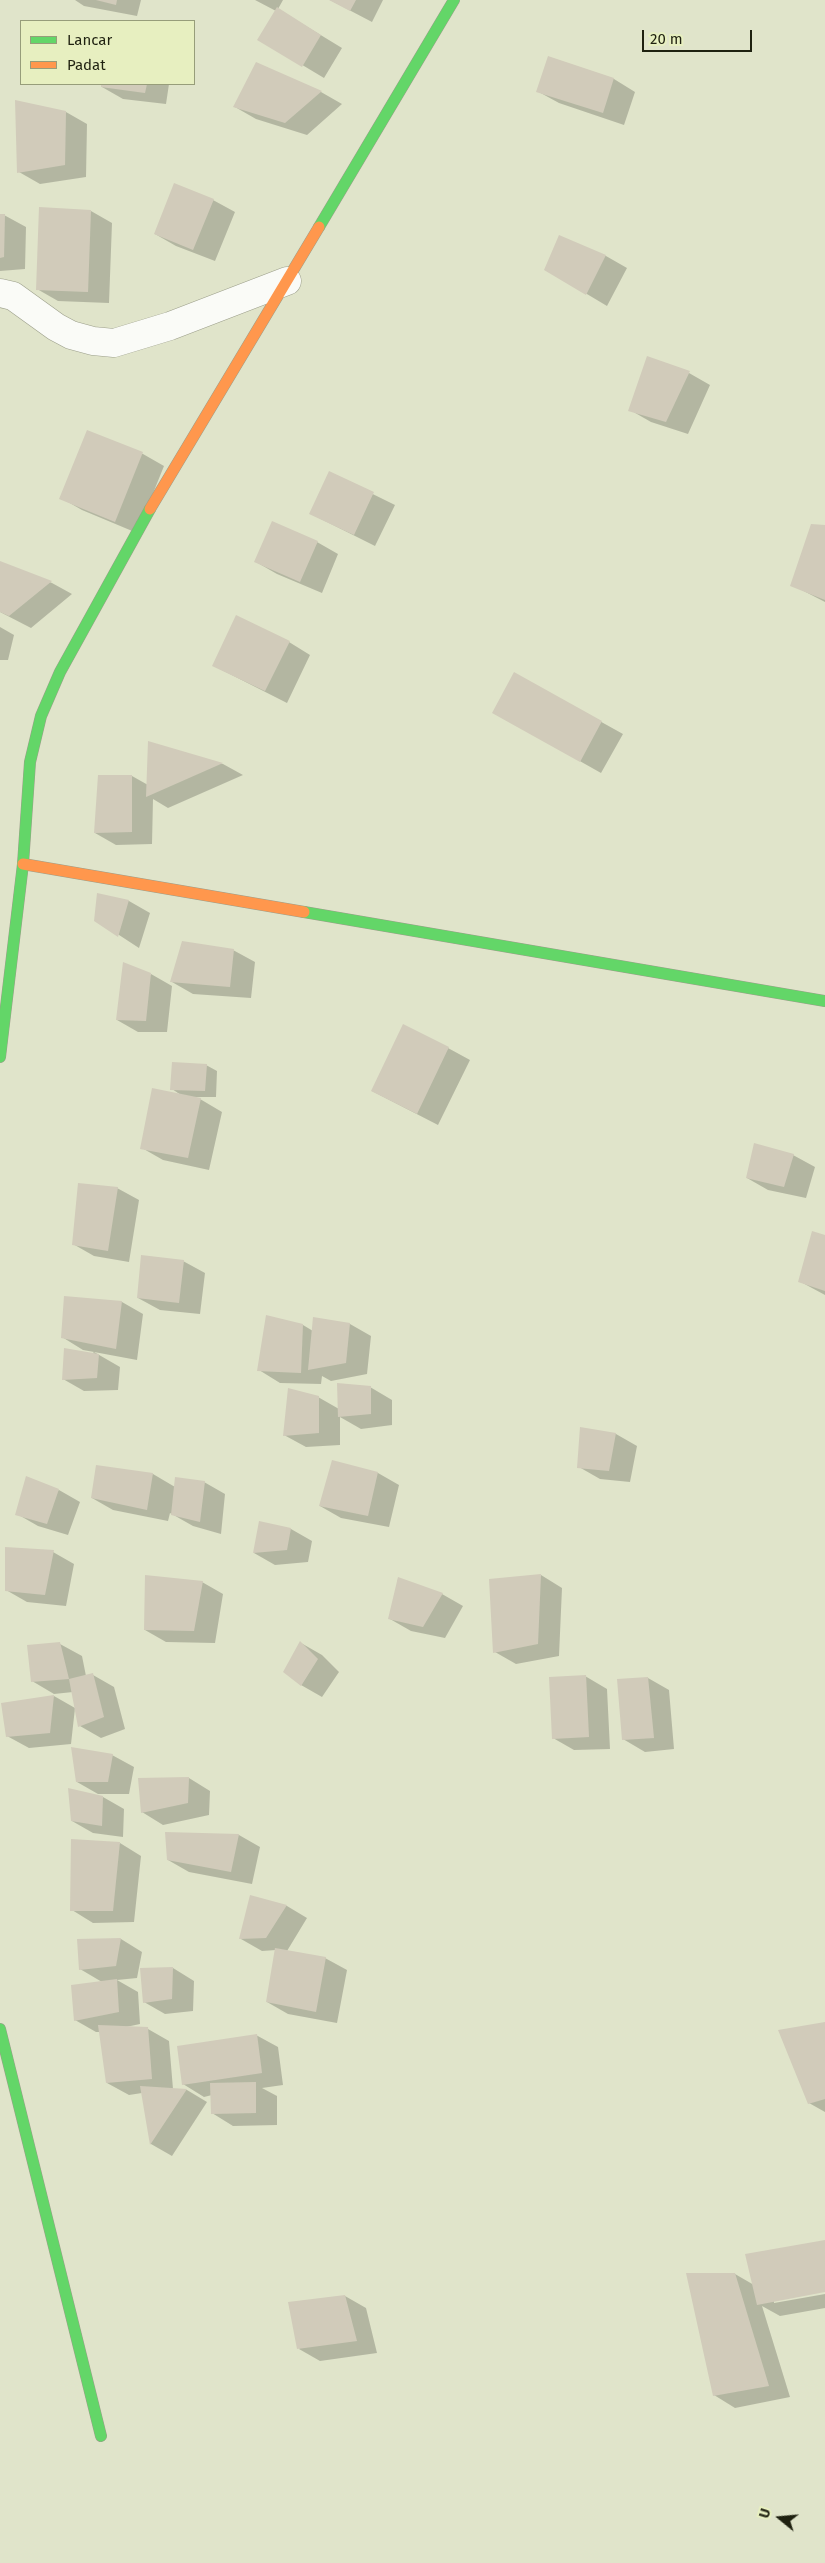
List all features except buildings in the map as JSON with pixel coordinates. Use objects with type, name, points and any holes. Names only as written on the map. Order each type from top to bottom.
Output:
[{"type":"street","points":[[0,1057],[23,864],[30,762],[41,716],[60,672],[125,552],[454,0]]},
{"type":"street","points":[[0,293],[13,296],[56,327],[71,335],[93,341],[114,343],[170,326],[287,281]]},
{"type":"street","points":[[23,864],[825,1001]]},
{"type":"street","points":[[0,2029],[101,2436]]},
{"type":"traffic: fast","points":[[319,227],[454,0]]},
{"type":"traffic: fast","points":[[0,1057],[23,864],[30,762],[41,716],[60,672],[150,509]]},
{"type":"traffic: fast","points":[[304,912],[825,1001]]},
{"type":"traffic: fast","points":[[0,2029],[101,2436]]},
{"type":"traffic: slow","points":[[150,509],[319,227]]},
{"type":"traffic: slow","points":[[23,864],[304,912]]}]
